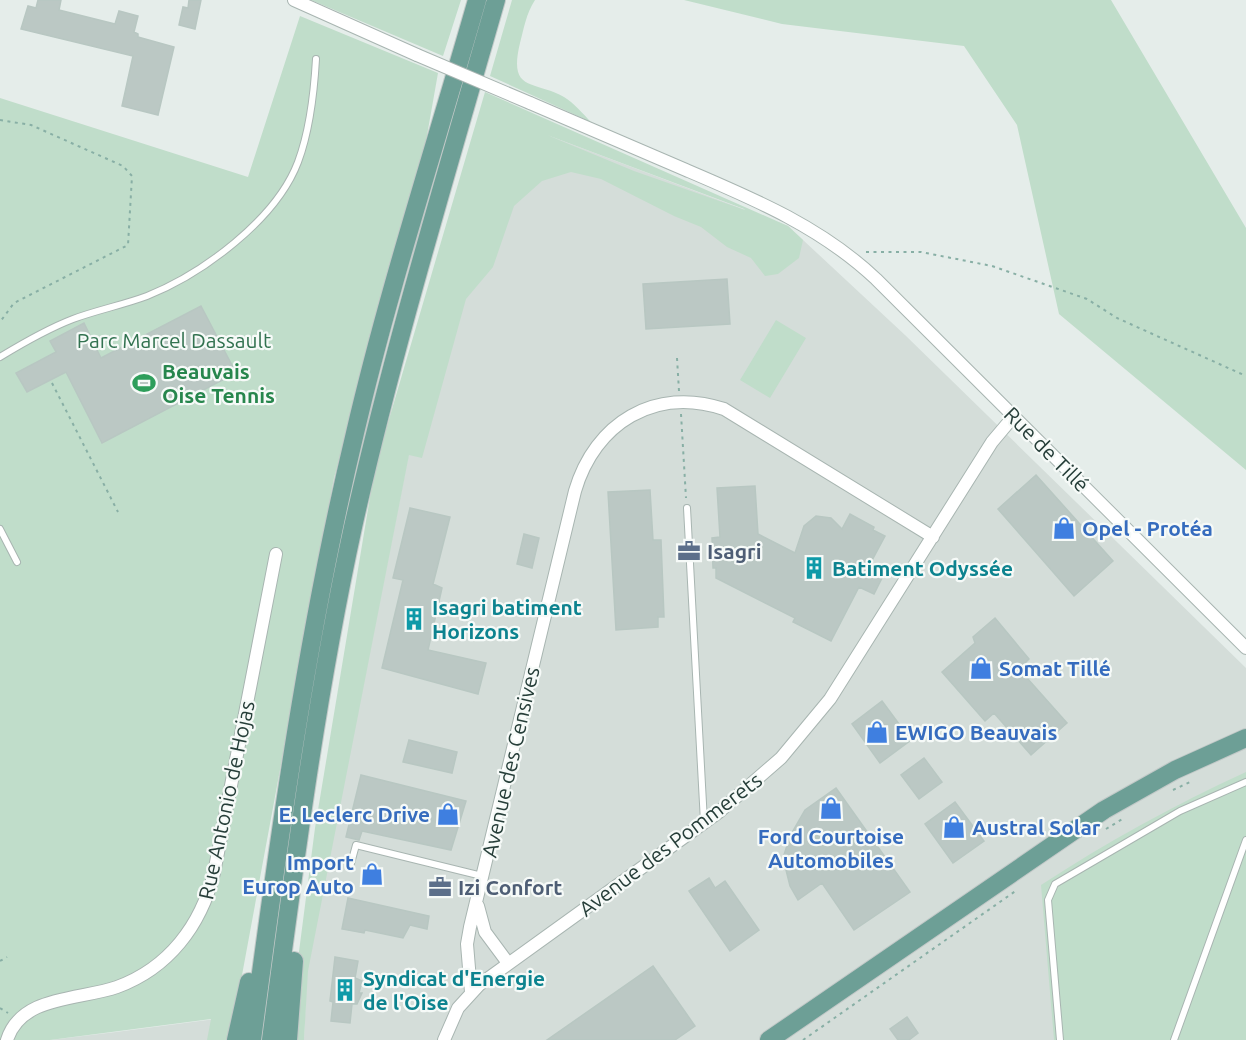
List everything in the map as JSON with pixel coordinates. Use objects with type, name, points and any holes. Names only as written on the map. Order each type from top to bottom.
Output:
[{"type":"main road","points":[[252,1040],[305,670],[353,441],[404,251],[477,0]]},
{"type":"main road","points":[[271,1040],[314,733],[350,545],[384,394],[496,0]]},
{"type":"main road","points":[[288,1040],[292,973],[313,792],[314,733]]},
{"type":"main road","points":[[769,1040],[1098,814],[1183,766],[1246,738]]},
{"type":"main road","points":[[784,1040],[1099,823],[1178,777],[1246,747]]},
{"type":"main road","points":[[236,1040],[272,890]]},
{"type":"street","name":"Rue de Tillé","points":[[294,0],[766,205],[817,232],[845,252],[1014,416],[1246,648]]},
{"type":"street","name":"Avenue des Censives","points":[[471,992],[467,944],[575,491],[583,468],[594,448],[616,425],[647,409],[680,402],[704,403],[734,413],[933,537]]},
{"type":"street","name":"Avenue des Pommerets","points":[[444,1040],[458,1008],[471,992],[508,963],[704,824],[760,779],[813,722],[992,442],[1014,416]]},
{"type":"street","name":"Rue Antonio de Hojas","points":[[7,1040],[17,1022],[36,1007],[106,990],[139,977],[168,956],[198,919],[213,873],[276,554]]},
{"type":"street","name":"Avenue des Censives","points":[[478,899],[479,917],[485,932],[508,963]]},
{"type":"lane","points":[[0,357],[61,324],[147,296],[174,283],[221,254],[270,208],[297,163],[313,102],[316,59]]},
{"type":"lane","points":[[687,508],[704,824]]},
{"type":"lane","points":[[0,529],[17,562]]},
{"type":"lane","points":[[1060,1040],[1048,900],[1055,884],[1180,810],[1246,782]]},
{"type":"lane","points":[[1174,1040],[1246,840]]},
{"type":"lane","points":[[350,867],[356,845],[483,876]]},
{"type":"path","points":[[0,120],[31,125],[123,166],[132,176],[128,245],[14,303],[0,322]]},
{"type":"path","points":[[845,252],[921,252],[992,266],[1087,298],[1117,318],[1246,376]]},
{"type":"path","points":[[677,358],[687,508]]},
{"type":"path","points":[[52,382],[118,512]]},
{"type":"path","points":[[1165,795],[1198,778]]},
{"type":"path","points":[[1104,830],[1129,815]]},
{"type":"path","points":[[803,1040],[1026,884]]},
{"type":"path","points":[[0,961],[7,957]]},
{"type":"path","points":[[0,1008],[17,1022]]},
{"type":"shaded area","points":[[505,119],[788,226],[905,335],[1246,668],[1246,1040],[304,1040],[307,971],[415,422]]},
{"type":"shaded area","points":[[223,1018],[218,1040],[50,1040],[116,1032]]},
{"type":"green space","points":[[311,0],[461,0],[443,56]]},
{"type":"green space","points":[[512,0],[535,0],[527,16],[517,59],[521,78],[534,86],[564,97],[591,122],[490,76]]},
{"type":"green space","points":[[684,0],[1111,0],[1246,228],[1246,470],[1059,314],[1017,125],[964,46],[782,24]]},
{"type":"green space","name":"Parc Marcel Dassault","points":[[300,16],[438,73],[426,141],[334,478],[230,1040],[207,1040],[211,1019],[50,1040],[0,1040],[0,98],[248,177]]},
{"type":"green space","points":[[485,92],[788,226],[803,240],[799,258],[778,274],[765,276],[751,258],[727,247],[701,227],[601,179],[571,172],[542,181],[514,206],[493,267],[466,299],[422,458],[409,455],[308,971],[304,1040],[292,1040],[297,967],[315,828],[375,467]],"holes":[[[547,135],[744,209],[634,171]]]},
{"type":"green space","points":[[776,320],[806,338],[770,398],[740,380]]},
{"type":"green space","points":[[1246,772],[1246,1040],[1054,1040],[1041,885],[1141,825]]},
{"type":"building","points":[[38,0],[61,0],[59,10],[115,24],[119,11],[138,16],[134,32],[138,34],[138,37],[174,47],[158,115],[122,106],[133,56],[21,29],[28,6],[36,8]]},
{"type":"building","points":[[189,0],[201,0],[195,29],[179,25],[183,7],[188,8]]},
{"type":"building","points":[[727,279],[730,324],[646,329],[643,284]]},
{"type":"building","name":"Beauvais Oise Tennis","points":[[201,306],[236,373],[102,443],[66,372],[27,392],[16,373],[56,352],[50,341],[84,323],[101,358]]},
{"type":"building","points":[[1036,475],[1113,561],[1074,596],[998,509]]},
{"type":"building","name":"Batiment Odyssée","points":[[755,486],[758,534],[795,553],[804,526],[816,516],[831,518],[842,529],[850,514],[885,536],[869,566],[884,574],[874,594],[859,587],[831,641],[793,622],[795,618],[716,578],[716,568],[713,568],[712,538],[720,537],[717,488]]},
{"type":"building","points":[[650,490],[653,540],[661,540],[664,617],[658,617],[658,627],[616,630],[608,492]]},
{"type":"building","name":"Isagri batiment Horizons","points":[[410,508],[450,517],[433,584],[442,588],[428,650],[486,663],[478,694],[382,668],[403,580],[393,578]]},
{"type":"building","points":[[524,534],[539,538],[532,568],[517,564]]},
{"type":"building","points":[[995,618],[1029,659],[1019,669],[1067,723],[1031,755],[994,713],[985,721],[942,672],[975,643],[973,637]]},
{"type":"building","points":[[882,701],[911,740],[880,763],[852,724]]},
{"type":"building","points":[[409,740],[457,752],[452,773],[403,762]]},
{"type":"building","points":[[924,758],[942,782],[919,799],[901,775]]},
{"type":"building","points":[[361,775],[466,801],[451,850],[362,831],[359,840],[346,837]]},
{"type":"building","points":[[836,788],[910,892],[854,930],[822,883],[798,900],[790,886],[783,858],[790,836],[805,810]]},
{"type":"building","points":[[955,802],[984,841],[953,863],[925,824]]},
{"type":"building","points":[[709,878],[715,888],[725,881],[759,930],[730,951],[689,891]]},
{"type":"building","points":[[348,898],[429,916],[427,929],[410,925],[403,938],[365,930],[364,933],[342,929]]},
{"type":"building","name":"Syndicat d'Energie de l'Oise","points":[[335,957],[358,961],[355,978],[362,981],[359,993],[362,993],[357,1004],[352,1004],[350,1023],[331,1021],[333,1002],[330,1001]]},
{"type":"building","points":[[653,966],[695,1026],[675,1040],[547,1040]]},
{"type":"building","points":[[907,1017],[918,1033],[909,1040],[898,1040],[890,1029]]},
{"type":"place","name":"Beauvais Oise Tennis","points":[[144,383]]},
{"type":"place","name":"Opel - Protéa","points":[[1064,528]]},
{"type":"place","name":"Isagri","points":[[689,551]]},
{"type":"place","name":"Batiment Odyssée","points":[[814,568]]},
{"type":"place","name":"Isagri batiment Horizons","points":[[414,619]]},
{"type":"place","name":"Somat Tillé","points":[[981,668]]},
{"type":"place","name":"EWIGO Beauvais","points":[[877,732]]},
{"type":"place","name":"Ford Courtoise Automobiles","points":[[831,808]]},
{"type":"place","name":"E. Leclerc Drive","points":[[448,814]]},
{"type":"place","name":"Austral Solar","points":[[954,827]]},
{"type":"place","name":"Import Europ Auto","points":[[372,874]]},
{"type":"place","name":"Izi Confort","points":[[440,887]]},
{"type":"place","name":"Syndicat d'Energie de l'Oise","points":[[345,990]]}]
